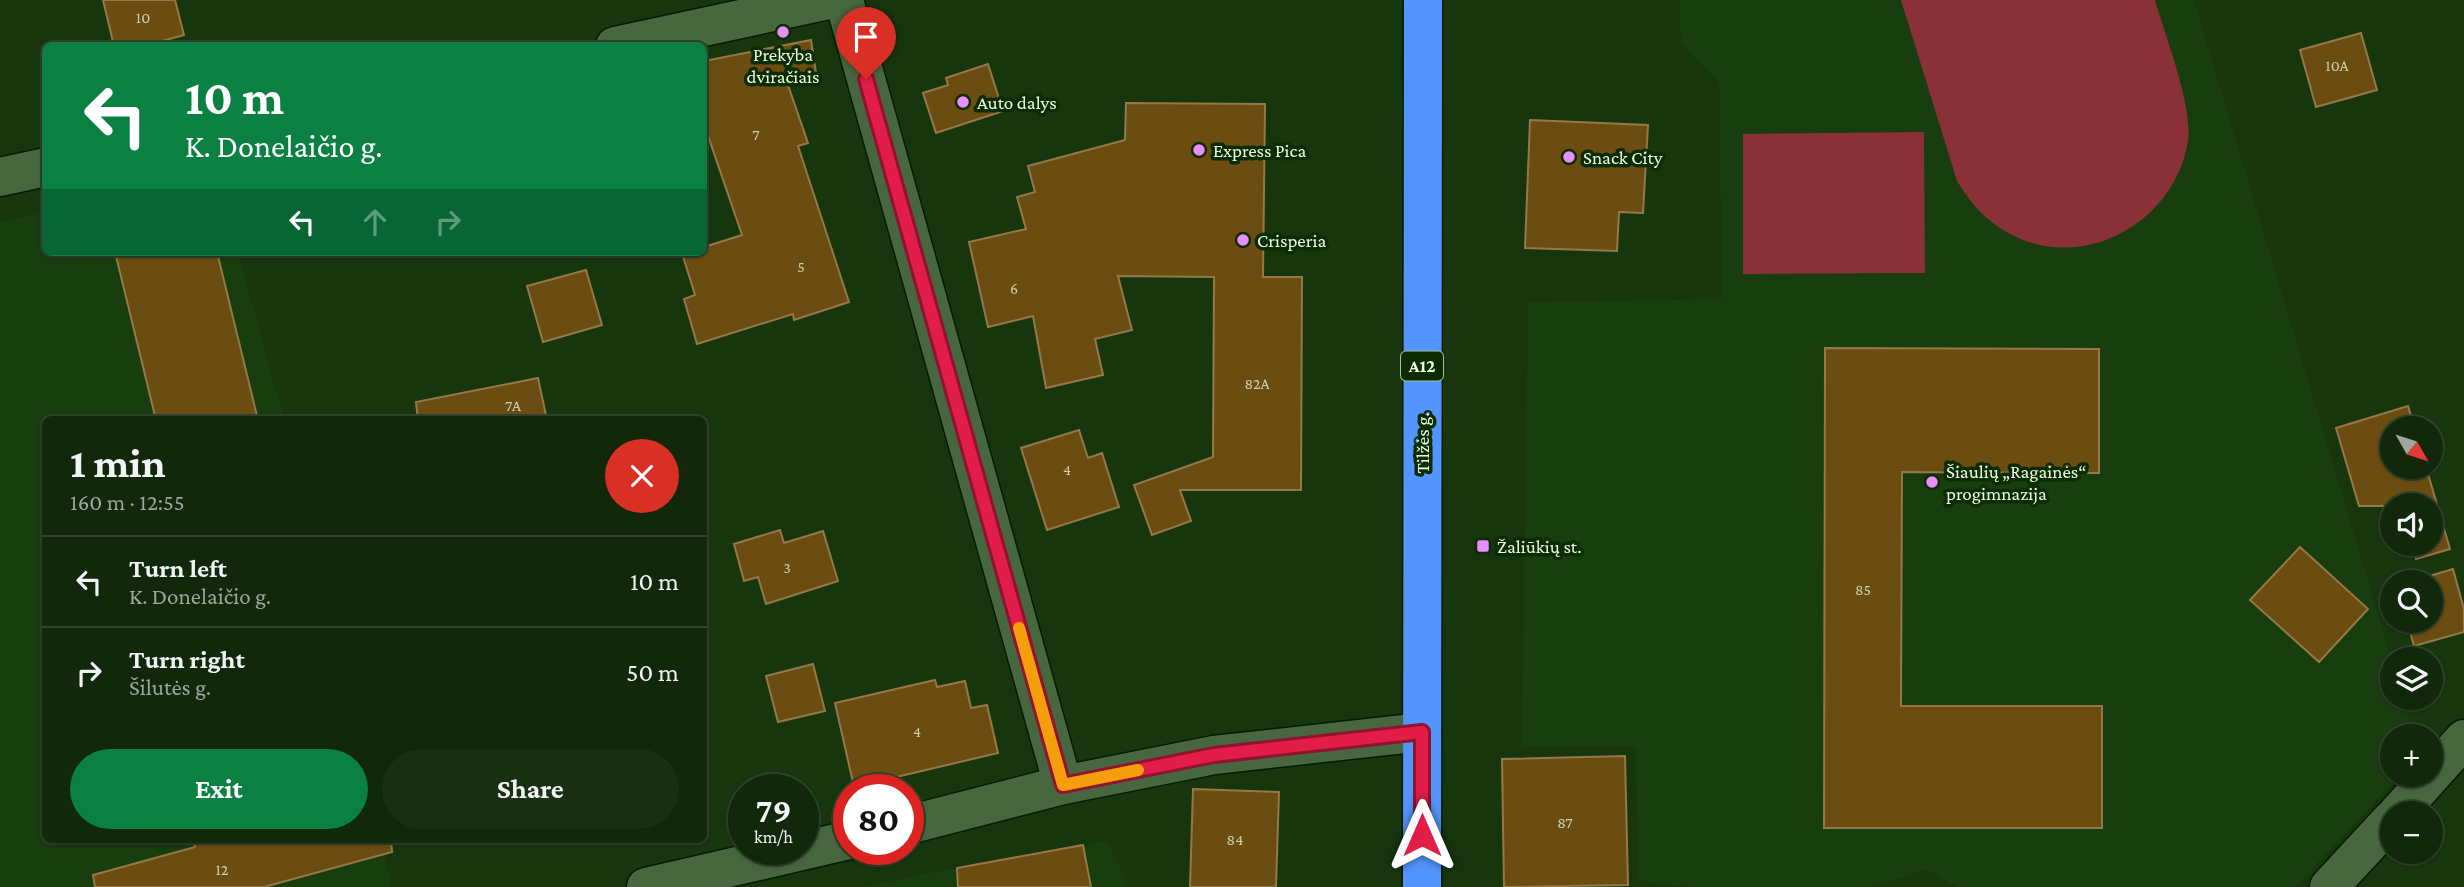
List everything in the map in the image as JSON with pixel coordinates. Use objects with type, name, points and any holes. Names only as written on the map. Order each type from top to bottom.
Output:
[{"type":"highway","name":"Tilžės g.","points":[[1422,887],[1423,0]]},
{"type":"street","points":[[634,42],[829,0]]},
{"type":"street","points":[[844,0],[1063,785]]},
{"type":"street","points":[[0,177],[42,168]]},
{"type":"street","points":[[924,821],[1063,785],[1214,755],[1422,732]]},
{"type":"street","points":[[2409,801],[2464,739]]},
{"type":"street","points":[[2329,887],[2380,833]]},
{"type":"street","points":[[646,887],[833,844]]},
{"type":"shaded area","name":"Šiaulių „Ragainės“ progimnazija","points":[[1679,0],[2194,0],[2380,621],[2380,633],[2384,633],[2388,647],[2380,647],[2380,710],[2407,710],[2411,724],[2380,724],[2380,787],[2389,787],[2295,887],[1956,887],[1927,869],[1873,887],[1687,887],[1638,880],[1636,746],[1522,747],[1528,303],[1722,299],[1719,82],[1681,43]]},
{"type":"shaded area","points":[[1901,0],[2155,0],[2182,90],[2188,126],[2188,140],[2180,170],[2165,196],[2144,218],[2120,234],[2092,244],[2063,248],[2034,243],[2005,231],[1990,221],[1957,181]]},
{"type":"shaded area","points":[[1924,132],[1925,273],[1743,274],[1743,134]]},
{"type":"shaded area","points":[[42,214],[42,256],[239,256],[283,416],[42,416],[42,843],[381,843],[392,887],[0,887],[0,222]]},
{"type":"shaded area","points":[[1107,841],[1129,887],[862,887],[924,874]]},
{"type":"building","points":[[103,0],[175,0],[184,35],[159,42],[113,42]]},
{"type":"building","points":[[2361,33],[2377,90],[2316,107],[2300,50]]},
{"type":"building","points":[[811,40],[817,79],[788,85],[808,143],[798,146],[849,302],[794,320],[793,314],[697,344],[684,299],[695,295],[683,256],[707,256],[707,246],[742,235],[707,133],[707,60]]},
{"type":"building","name":"Auto dalys","points":[[988,64],[1003,111],[936,133],[923,93],[948,85],[946,78]]},
{"type":"building","points":[[1126,103],[1265,104],[1263,277],[1302,277],[1301,490],[1180,490],[1191,521],[1152,535],[1134,485],[1213,457],[1214,277],[1118,276],[1132,330],[1095,339],[1103,375],[1046,388],[1033,316],[988,327],[969,242],[1026,229],[1017,197],[1035,192],[1028,166],[1125,140]]},
{"type":"building","points":[[1530,120],[1648,125],[1643,213],[1619,212],[1617,251],[1525,248]]},
{"type":"building","points":[[116,256],[218,256],[257,416],[155,416]]},
{"type":"building","points":[[586,270],[602,325],[543,342],[527,286]]},
{"type":"building","points":[[1825,348],[2099,349],[2099,473],[1902,472],[1901,706],[2102,706],[2102,828],[1824,828]]},
{"type":"building","points":[[538,378],[546,416],[418,416],[416,402]]},
{"type":"building","points":[[2408,406],[2411,416],[2380,416],[2380,480],[2430,480],[2434,493],[2380,493],[2380,506],[2359,506],[2336,428]]},
{"type":"building","points":[[1079,430],[1088,458],[1102,453],[1119,507],[1047,530],[1021,448]]},
{"type":"building","points":[[2443,525],[2450,549],[2443,551]]},
{"type":"building","points":[[780,530],[784,543],[823,531],[838,581],[766,604],[758,577],[744,581],[734,544]]},
{"type":"building","points":[[2300,547],[2368,609],[2319,662],[2250,600]]},
{"type":"building","points":[[2453,569],[2464,609],[2464,632],[2414,646],[2410,633],[2443,633],[2443,572]]},
{"type":"building","points":[[813,664],[825,711],[778,722],[766,676]]},
{"type":"building","points":[[935,680],[937,687],[965,681],[971,708],[987,705],[998,753],[909,774],[851,774],[835,703]]},
{"type":"building","points":[[1625,756],[1628,885],[1504,887],[1502,759]]},
{"type":"building","points":[[1193,789],[1279,792],[1276,887],[1190,887]]},
{"type":"building","points":[[194,843],[391,843],[392,852],[264,887],[95,887],[93,875],[195,847]]},
{"type":"building","points":[[1083,845],[1091,887],[958,887],[957,868]]},
{"type":"slow traffic","points":[[1019,628],[1063,785],[1138,770]]},
{"type":"place","name":"Prekyba dviračiais","points":[[783,32]]},
{"type":"place","name":"Auto dalys","points":[[963,102]]},
{"type":"place","name":"Express Pica","points":[[1199,150]]},
{"type":"place","name":"Snack City","points":[[1569,157]]},
{"type":"place","name":"Crisperia","points":[[1243,240]]},
{"type":"place","name":"Šiaulių „Ragainės“ progimnazija","points":[[1932,482]]},
{"type":"place","name":"Žaliūkių st.","points":[[1483,546]]},
{"type":"route","points":[[866,79],[1063,785],[1214,755],[1422,732],[1422,835]]}]
